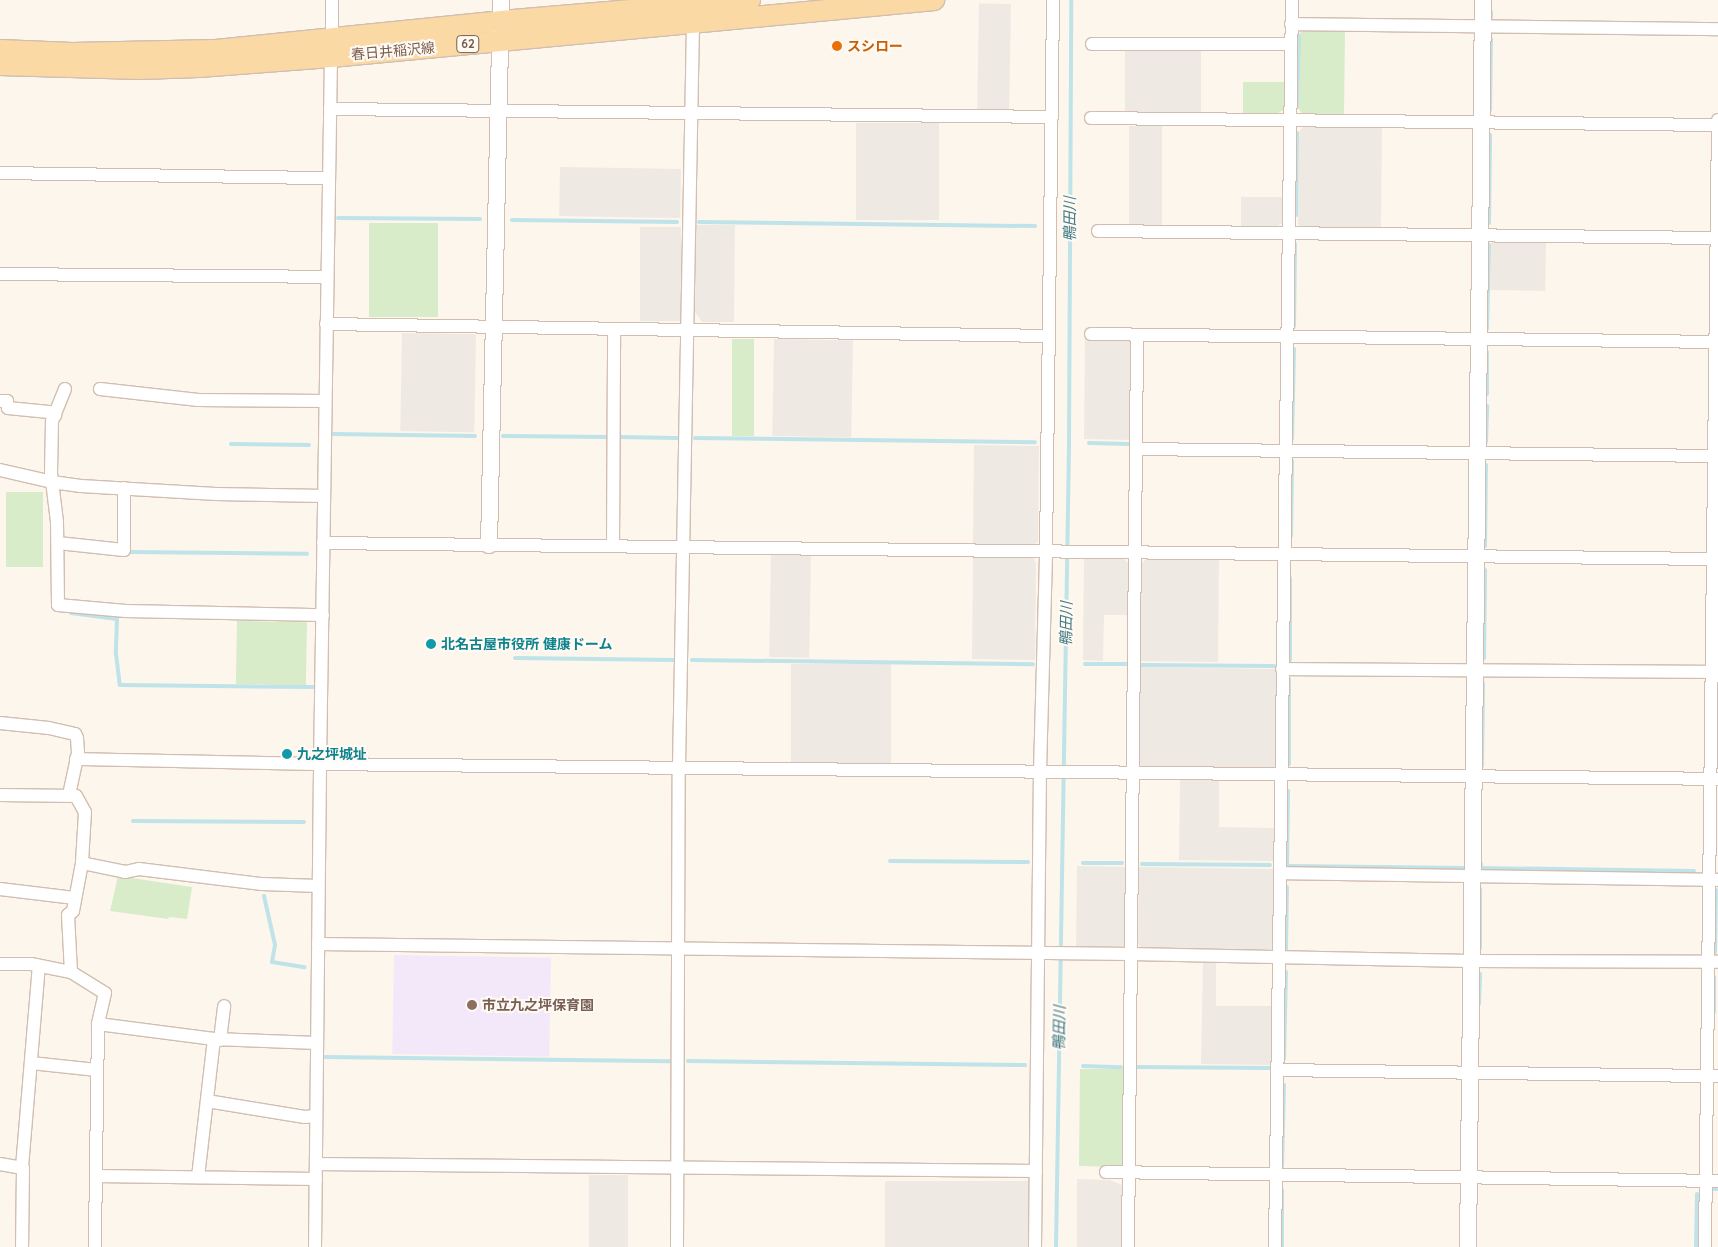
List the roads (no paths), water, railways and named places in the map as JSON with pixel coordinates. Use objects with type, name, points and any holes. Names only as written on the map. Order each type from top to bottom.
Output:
[{"type":"main road","name":"春日井稲沢線","points":[[0,65],[140,69],[331,47],[500,31],[694,9],[750,0]]},
{"type":"main road","name":"春日井稲沢線","points":[[694,9],[934,0]]},
{"type":"main road","name":"春日井稲沢線","points":[[0,50],[72,53],[331,47]]},
{"type":"street","points":[[315,1247],[318,886],[332,0]]},
{"type":"street","points":[[489,545],[497,110],[501,0]]},
{"type":"street","points":[[1035,1247],[1049,552],[1049,336],[1053,0]]},
{"type":"street","points":[[1275,1247],[1292,0]]},
{"type":"street","points":[[1468,1247],[1483,0]]},
{"type":"street","points":[[677,1247],[680,949],[679,766],[694,9]]},
{"type":"street","points":[[1291,24],[1718,29]]},
{"type":"street","points":[[1092,44],[1291,44]]},
{"type":"street","points":[[330,108],[1052,118]]},
{"type":"street","points":[[1091,118],[1718,125]]},
{"type":"street","points":[[1705,1247],[1712,1180],[1718,120]]},
{"type":"street","points":[[0,173],[329,178]]},
{"type":"street","points":[[1098,231],[1717,238]]},
{"type":"street","points":[[0,274],[327,278]]},
{"type":"street","points":[[326,324],[1049,336]]},
{"type":"street","points":[[613,546],[614,329]]},
{"type":"street","points":[[1091,334],[1717,342]]},
{"type":"street","points":[[1128,1247],[1137,335]]},
{"type":"street","points":[[65,389],[52,422],[52,482],[58,543],[58,605],[126,611],[323,615]]},
{"type":"street","points":[[100,389],[198,400],[325,401]]},
{"type":"street","points":[[0,401],[7,401],[8,408],[49,412],[55,415]]},
{"type":"street","points":[[1136,449],[1716,456]]},
{"type":"street","points":[[0,470],[52,482],[124,488],[216,494],[324,496]]},
{"type":"street","points":[[58,543],[124,550],[124,488]]},
{"type":"street","points":[[323,543],[1716,559]]},
{"type":"street","points":[[1282,669],[1715,672]]},
{"type":"street","points":[[0,723],[49,728],[75,734],[78,738],[69,795]]},
{"type":"street","points":[[76,758],[320,764],[679,766],[1714,779]]},
{"type":"street","points":[[0,795],[76,796],[85,812],[82,863],[72,911],[68,916],[71,972]]},
{"type":"street","points":[[82,863],[125,872],[140,869],[262,884],[318,886]]},
{"type":"street","points":[[1280,873],[1714,880]]},
{"type":"street","points":[[0,889],[74,898]]},
{"type":"street","points":[[318,944],[1042,955],[1131,954],[1471,961],[1713,962]]},
{"type":"street","points":[[0,964],[39,966],[71,972],[105,994],[98,1024],[95,1247]]},
{"type":"street","points":[[22,1247],[22,1167],[39,966]]},
{"type":"street","points":[[198,1177],[207,1101],[224,1006]]},
{"type":"street","points":[[98,1024],[217,1039],[317,1043]]},
{"type":"street","points":[[31,1063],[97,1070]]},
{"type":"street","points":[[1277,1070],[1712,1076]]},
{"type":"street","points":[[207,1101],[305,1117],[316,1116]]},
{"type":"street","points":[[0,1164],[22,1167]]},
{"type":"street","points":[[316,1164],[1036,1171]]},
{"type":"street","points":[[1106,1172],[1712,1180]]},
{"type":"street","points":[[96,1176],[316,1179]]},
{"type":"waterway","name":"鴨田川","points":[[1056,1247],[1069,443],[1071,0]]},
{"type":"waterway","points":[[1491,12],[1491,17]]},
{"type":"waterway","points":[[1297,107],[1299,36]]},
{"type":"waterway","points":[[1490,110],[1491,39]]},
{"type":"waterway","points":[[1296,215],[1297,133]]},
{"type":"waterway","points":[[1489,223],[1490,135]]},
{"type":"waterway","points":[[338,218],[480,219]]},
{"type":"waterway","points":[[512,220],[677,222]]},
{"type":"waterway","points":[[699,222],[1035,226]]},
{"type":"waterway","points":[[1294,326],[1295,244]]},
{"type":"waterway","points":[[1487,329],[1489,245]]},
{"type":"waterway","points":[[1292,439],[1294,349]]},
{"type":"waterway","points":[[1487,352],[1487,394]]},
{"type":"waterway","points":[[1486,442],[1487,406]]},
{"type":"waterway","points":[[334,434],[475,436]]},
{"type":"waterway","points":[[503,436],[606,437]]},
{"type":"waterway","points":[[618,437],[677,438]]},
{"type":"waterway","points":[[695,438],[1035,442]]},
{"type":"waterway","points":[[1089,443],[1129,444]]},
{"type":"waterway","points":[[231,444],[309,445]]},
{"type":"waterway","points":[[1291,536],[1292,461]]},
{"type":"waterway","points":[[1485,546],[1486,465]]},
{"type":"waterway","points":[[130,552],[307,554]]},
{"type":"waterway","points":[[1484,658],[1485,570]]},
{"type":"waterway","points":[[1290,578],[1290,660]]},
{"type":"waterway","points":[[71,613],[117,619],[116,654],[120,685],[313,687]]},
{"type":"waterway","points":[[515,658],[674,660]]},
{"type":"waterway","points":[[692,660],[1033,664]]},
{"type":"waterway","points":[[1085,664],[1126,664]]},
{"type":"waterway","points":[[1141,665],[1274,666]]},
{"type":"waterway","points":[[1289,679],[1289,764]]},
{"type":"waterway","points":[[1482,766],[1483,683]]},
{"type":"waterway","points":[[1717,704],[1718,689]]},
{"type":"waterway","points":[[1287,865],[1288,791]]},
{"type":"waterway","points":[[133,821],[304,822]]},
{"type":"waterway","points":[[890,861],[1028,862]]},
{"type":"waterway","points":[[1083,863],[1122,863]]},
{"type":"waterway","points":[[1142,864],[1270,865]]},
{"type":"waterway","points":[[1481,864],[1480,868],[1694,871]]},
{"type":"waterway","points":[[1290,866],[1463,868]]},
{"type":"waterway","points":[[1286,949],[1287,887]]},
{"type":"waterway","points":[[1480,889],[1480,948]]},
{"type":"waterway","points":[[1715,952],[1716,890]]},
{"type":"waterway","points":[[264,896],[275,945],[272,962],[305,967]]},
{"type":"waterway","points":[[1284,1059],[1286,972]]},
{"type":"waterway","points":[[1479,1004],[1480,974]]},
{"type":"waterway","points":[[1714,977],[1714,1012]]},
{"type":"waterway","points":[[325,1057],[670,1061]]},
{"type":"waterway","points":[[688,1061],[1025,1065]]},
{"type":"waterway","points":[[1083,1066],[1121,1067]]},
{"type":"waterway","points":[[1137,1067],[1269,1068]]},
{"type":"waterway","points":[[1282,1167],[1284,1085]]},
{"type":"waterway","points":[[1712,1189],[1718,1189]]},
{"type":"waterway","points":[[1282,1190],[1282,1247]]},
{"type":"waterway","points":[[1696,1247],[1697,1194]]},
{"type":"place","name":"スシロー","points":[[837,46]]},
{"type":"place","name":"北名古屋市役所 健康ドーム","points":[[431,644]]},
{"type":"place","name":"九之坪城址","points":[[287,754]]},
{"type":"place","name":"市立九之坪保育園","points":[[472,1005]]}]
